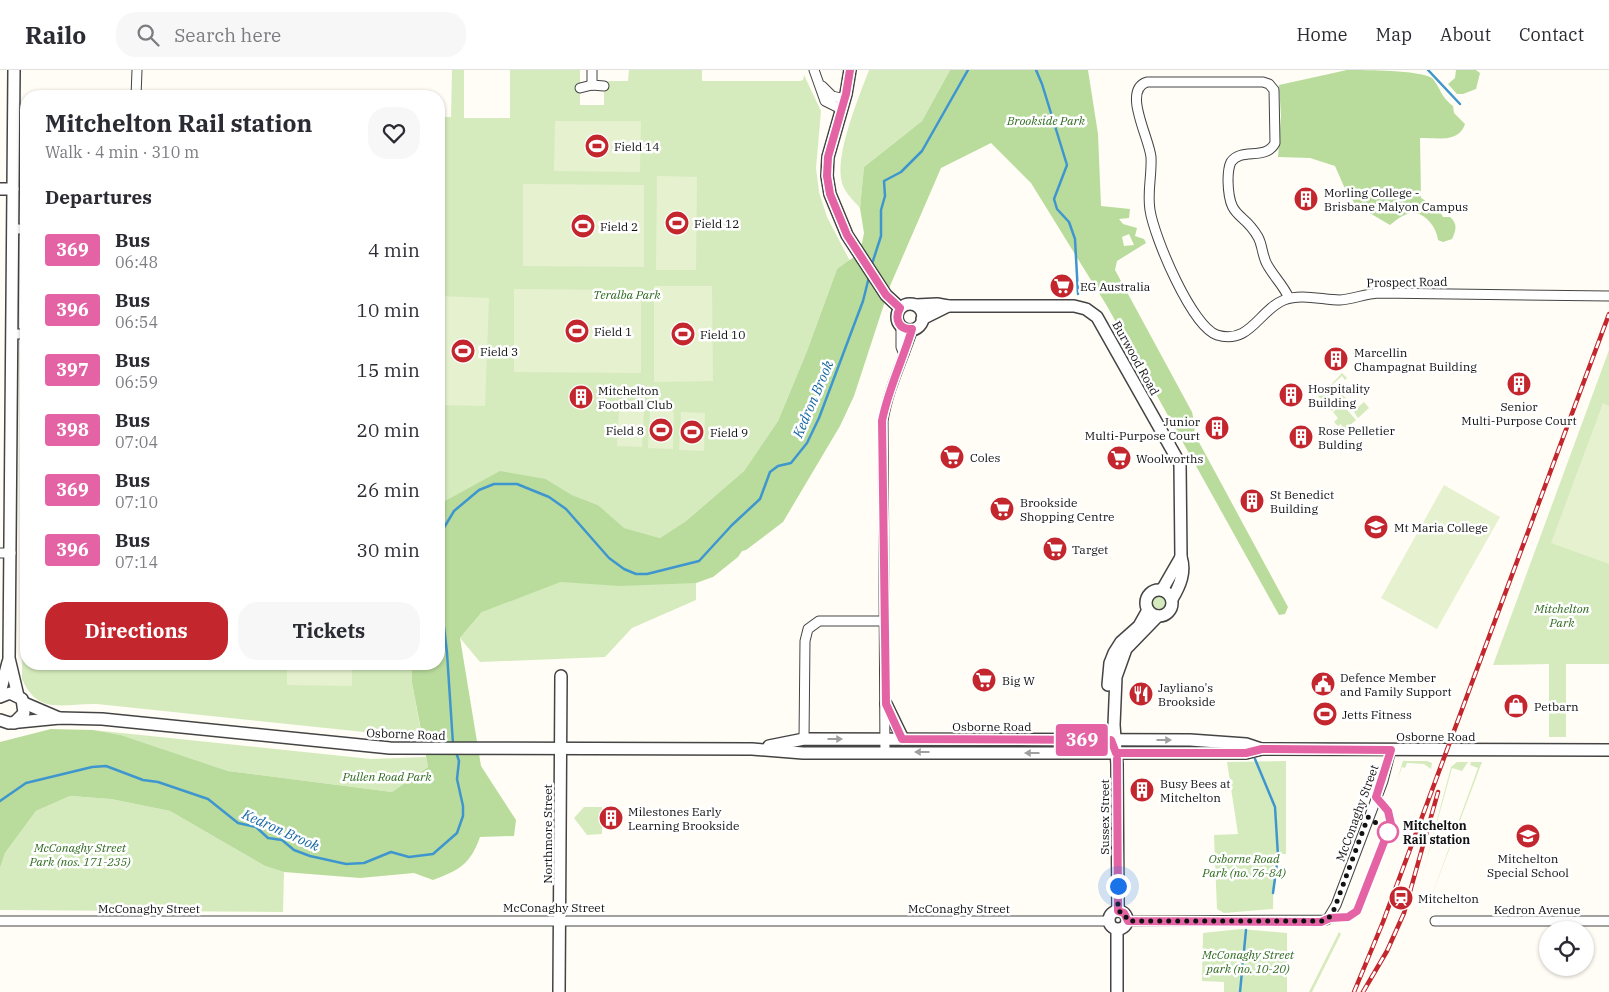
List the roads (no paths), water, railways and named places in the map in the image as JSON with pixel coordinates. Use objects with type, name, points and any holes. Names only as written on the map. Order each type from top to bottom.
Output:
[{"type":"street","points":[[6,724],[22,717],[21,699],[9,658],[6,553],[12,334],[14,70]]},
{"type":"street","points":[[136,90],[137,70]]},
{"type":"street","points":[[592,70],[592,85]]},
{"type":"street","points":[[814,70],[822,86],[832,96],[844,101]]},
{"type":"street","points":[[850,70],[844,101],[830,147],[827,176],[832,204],[852,243],[886,295],[900,308]]},
{"type":"street","points":[[844,101],[858,70]]},
{"type":"street","points":[[1148,82],[1263,82],[1269,84],[1274,90],[1275,143],[1269,151],[1240,156],[1231,162],[1228,169],[1228,194],[1232,207],[1255,231],[1268,266],[1281,281],[1289,298],[1277,304],[1252,328],[1242,334],[1222,336],[1214,334],[1205,327],[1172,272],[1154,226],[1149,203],[1150,157],[1136,100],[1137,88],[1148,82]]},
{"type":"street","points":[[580,88],[592,85],[604,86]]},
{"type":"street","points":[[0,189],[13,189]]},
{"type":"street","points":[[13,229],[20,229]]},
{"type":"street","name":"Prospect Road","points":[[1289,298],[1342,300],[1378,293],[1609,296]]},
{"type":"street","points":[[901,326],[912,329],[919,326],[922,319],[921,311],[916,305],[907,304],[900,308],[897,319],[901,326],[901,347],[904,354]]},
{"type":"street","name":"Burwood Road","points":[[916,305],[1074,306],[1084,308],[1095,314],[1180,464],[1181,557],[1183,574],[1172,599]]},
{"type":"street","points":[[922,319],[948,306]]},
{"type":"street","points":[[885,752],[882,421],[887,398],[912,329]]},
{"type":"street","points":[[12,334],[20,334]]},
{"type":"street","points":[[1162,590],[1181,557]]},
{"type":"street","points":[[1116,753],[1113,740],[1115,684],[1121,658],[1129,645],[1152,625],[1153,613],[1146,603],[1149,595],[1155,590],[1162,590],[1172,599],[1170,611],[1164,615],[1153,613]]},
{"type":"street","points":[[804,739],[805,641],[808,629],[819,621],[884,621]]},
{"type":"street","points":[[9,658],[0,695],[10,693],[21,699]]},
{"type":"street","name":"Northmore Street","points":[[559,992],[561,676]]},
{"type":"street","name":"Osborne Road","points":[[21,699],[60,718]]},
{"type":"street","points":[[886,704],[902,739]]},
{"type":"street","name":"Osborne Road","points":[[6,724],[60,718],[102,718],[354,746],[417,749],[752,749],[803,752],[1116,753],[1246,753],[1262,749],[1609,750]]},
{"type":"street","name":"Osborne Road","points":[[752,749],[804,739],[902,739],[1203,740],[1246,744],[1262,749]]},
{"type":"street","name":"McConaghy Street","points":[[1128,921],[1328,920],[1336,905],[1383,781],[1391,750]]},
{"type":"street","name":"Sussex Street","points":[[1116,753],[1118,911]]},
{"type":"street","points":[[1118,911],[1124,913],[1128,921],[1125,927],[1117,930],[1111,926],[1109,921],[1111,914],[1118,911]]},
{"type":"street","name":"McConaghy Street","points":[[0,921],[1109,921]]},
{"type":"street","name":"Kedron Avenue","points":[[1435,921],[1609,921]]},
{"type":"street","points":[[1117,930],[1117,992]]},
{"type":"waterway","name":"Kedron Brook","points":[[871,267],[881,236],[881,210],[885,196],[884,181],[901,172],[922,151],[968,70]]},
{"type":"waterway","points":[[1036,70],[1067,165],[1054,199],[1057,209],[1069,222],[1075,239],[1078,294]]},
{"type":"waterway","points":[[1428,70],[1460,104]]},
{"type":"waterway","name":"Kedron Brook","points":[[445,526],[454,511],[479,490],[494,484],[517,484],[549,497],[566,509],[609,558],[624,569],[636,574],[647,574],[699,561],[732,525],[760,499],[770,472],[778,466],[791,463],[807,443],[819,418],[863,301],[869,277]]},
{"type":"waterway","name":"Kedron Brook","points":[[445,636],[453,744]]},
{"type":"waterway","name":"Kedron Brook","points":[[0,801],[26,783],[92,767],[106,766],[143,780],[158,782],[208,799],[238,823],[256,827],[268,838],[282,840],[294,850],[310,856],[346,864],[364,863],[391,852],[409,857],[433,854],[457,833],[463,816],[463,806],[457,779],[459,761],[456,752]]},
{"type":"waterway","points":[[1255,759],[1275,807],[1278,856],[1273,893]]},
{"type":"waterway","points":[[1240,992],[1246,930]]},
{"type":"railway","points":[[1354,992],[1383,922],[1609,314]]},
{"type":"railway","points":[[1363,992],[1387,951],[1404,913],[1438,792]]},
{"type":"place","name":"Field 14","points":[[597,146]]},
{"type":"place","name":"Morling College - Brisbane Malyon Campus","points":[[1306,199]]},
{"type":"place","name":"Field 12","points":[[677,223]]},
{"type":"place","name":"Field 2","points":[[583,226]]},
{"type":"place","name":"EG Australia","points":[[1062,286]]},
{"type":"place","name":"Field 1","points":[[577,331]]},
{"type":"place","name":"Field 10","points":[[683,334]]},
{"type":"place","name":"Field 3","points":[[463,351]]},
{"type":"place","name":"Marcellin Champagnat Building","points":[[1336,359]]},
{"type":"place","name":"Senior Multi-Purpose Court","points":[[1519,384]]},
{"type":"place","name":"Hospitality Building","points":[[1291,395]]},
{"type":"place","name":"Mitchelton Football Club","points":[[581,397]]},
{"type":"place","name":"Junior Multi-Purpose Court","points":[[1217,428]]},
{"type":"place","name":"Field 8","points":[[661,430]]},
{"type":"place","name":"Field 9","points":[[692,432]]},
{"type":"place","name":"Rose Pelletier Bulding","points":[[1301,437]]},
{"type":"place","name":"Coles","points":[[952,457]]},
{"type":"place","name":"Woolworths","points":[[1119,458]]},
{"type":"place","name":"St Benedict Building","points":[[1252,501]]},
{"type":"place","name":"Brookside Shopping Centre","points":[[1002,509]]},
{"type":"place","name":"Mt Maria College","points":[[1376,527]]},
{"type":"place","name":"Target","points":[[1055,549]]},
{"type":"place","name":"Big W","points":[[984,680]]},
{"type":"place","name":"Defence Member and Family Support","points":[[1323,684]]},
{"type":"place","name":"Jayliano's Brookside","points":[[1141,694]]},
{"type":"place","name":"Petbarn","points":[[1516,706]]},
{"type":"place","name":"Jetts Fitness","points":[[1325,714]]},
{"type":"place","name":"Busy Bees at Mitchelton","points":[[1142,790]]},
{"type":"place","name":"Milestones Early Learning Brookside","points":[[611,818]]},
{"type":"place","name":"Mitchelton Rail station","points":[[1388,832]]},
{"type":"place","name":"Mitchelton Special School","points":[[1528,836]]},
{"type":"place","name":"Mitchelton","points":[[1401,898]]},
{"type":"park label","name":"Brookside Park","points":[[1046,120]]},
{"type":"park label","name":"Teralba Park","points":[[627,294]]},
{"type":"park label","name":"Mitchelton Park","points":[[1562,615]]},
{"type":"park label","name":"Pullen Road Park","points":[[387,776]]},
{"type":"park label","name":"McConaghy Street Park (nos. 171-235)","points":[[80,854]]},
{"type":"park label","name":"Osborne Road Park (no. 76-84)","points":[[1244,865]]},
{"type":"park label","name":"McConaghy Street park (no. 10-20)","points":[[1248,961]]}]
